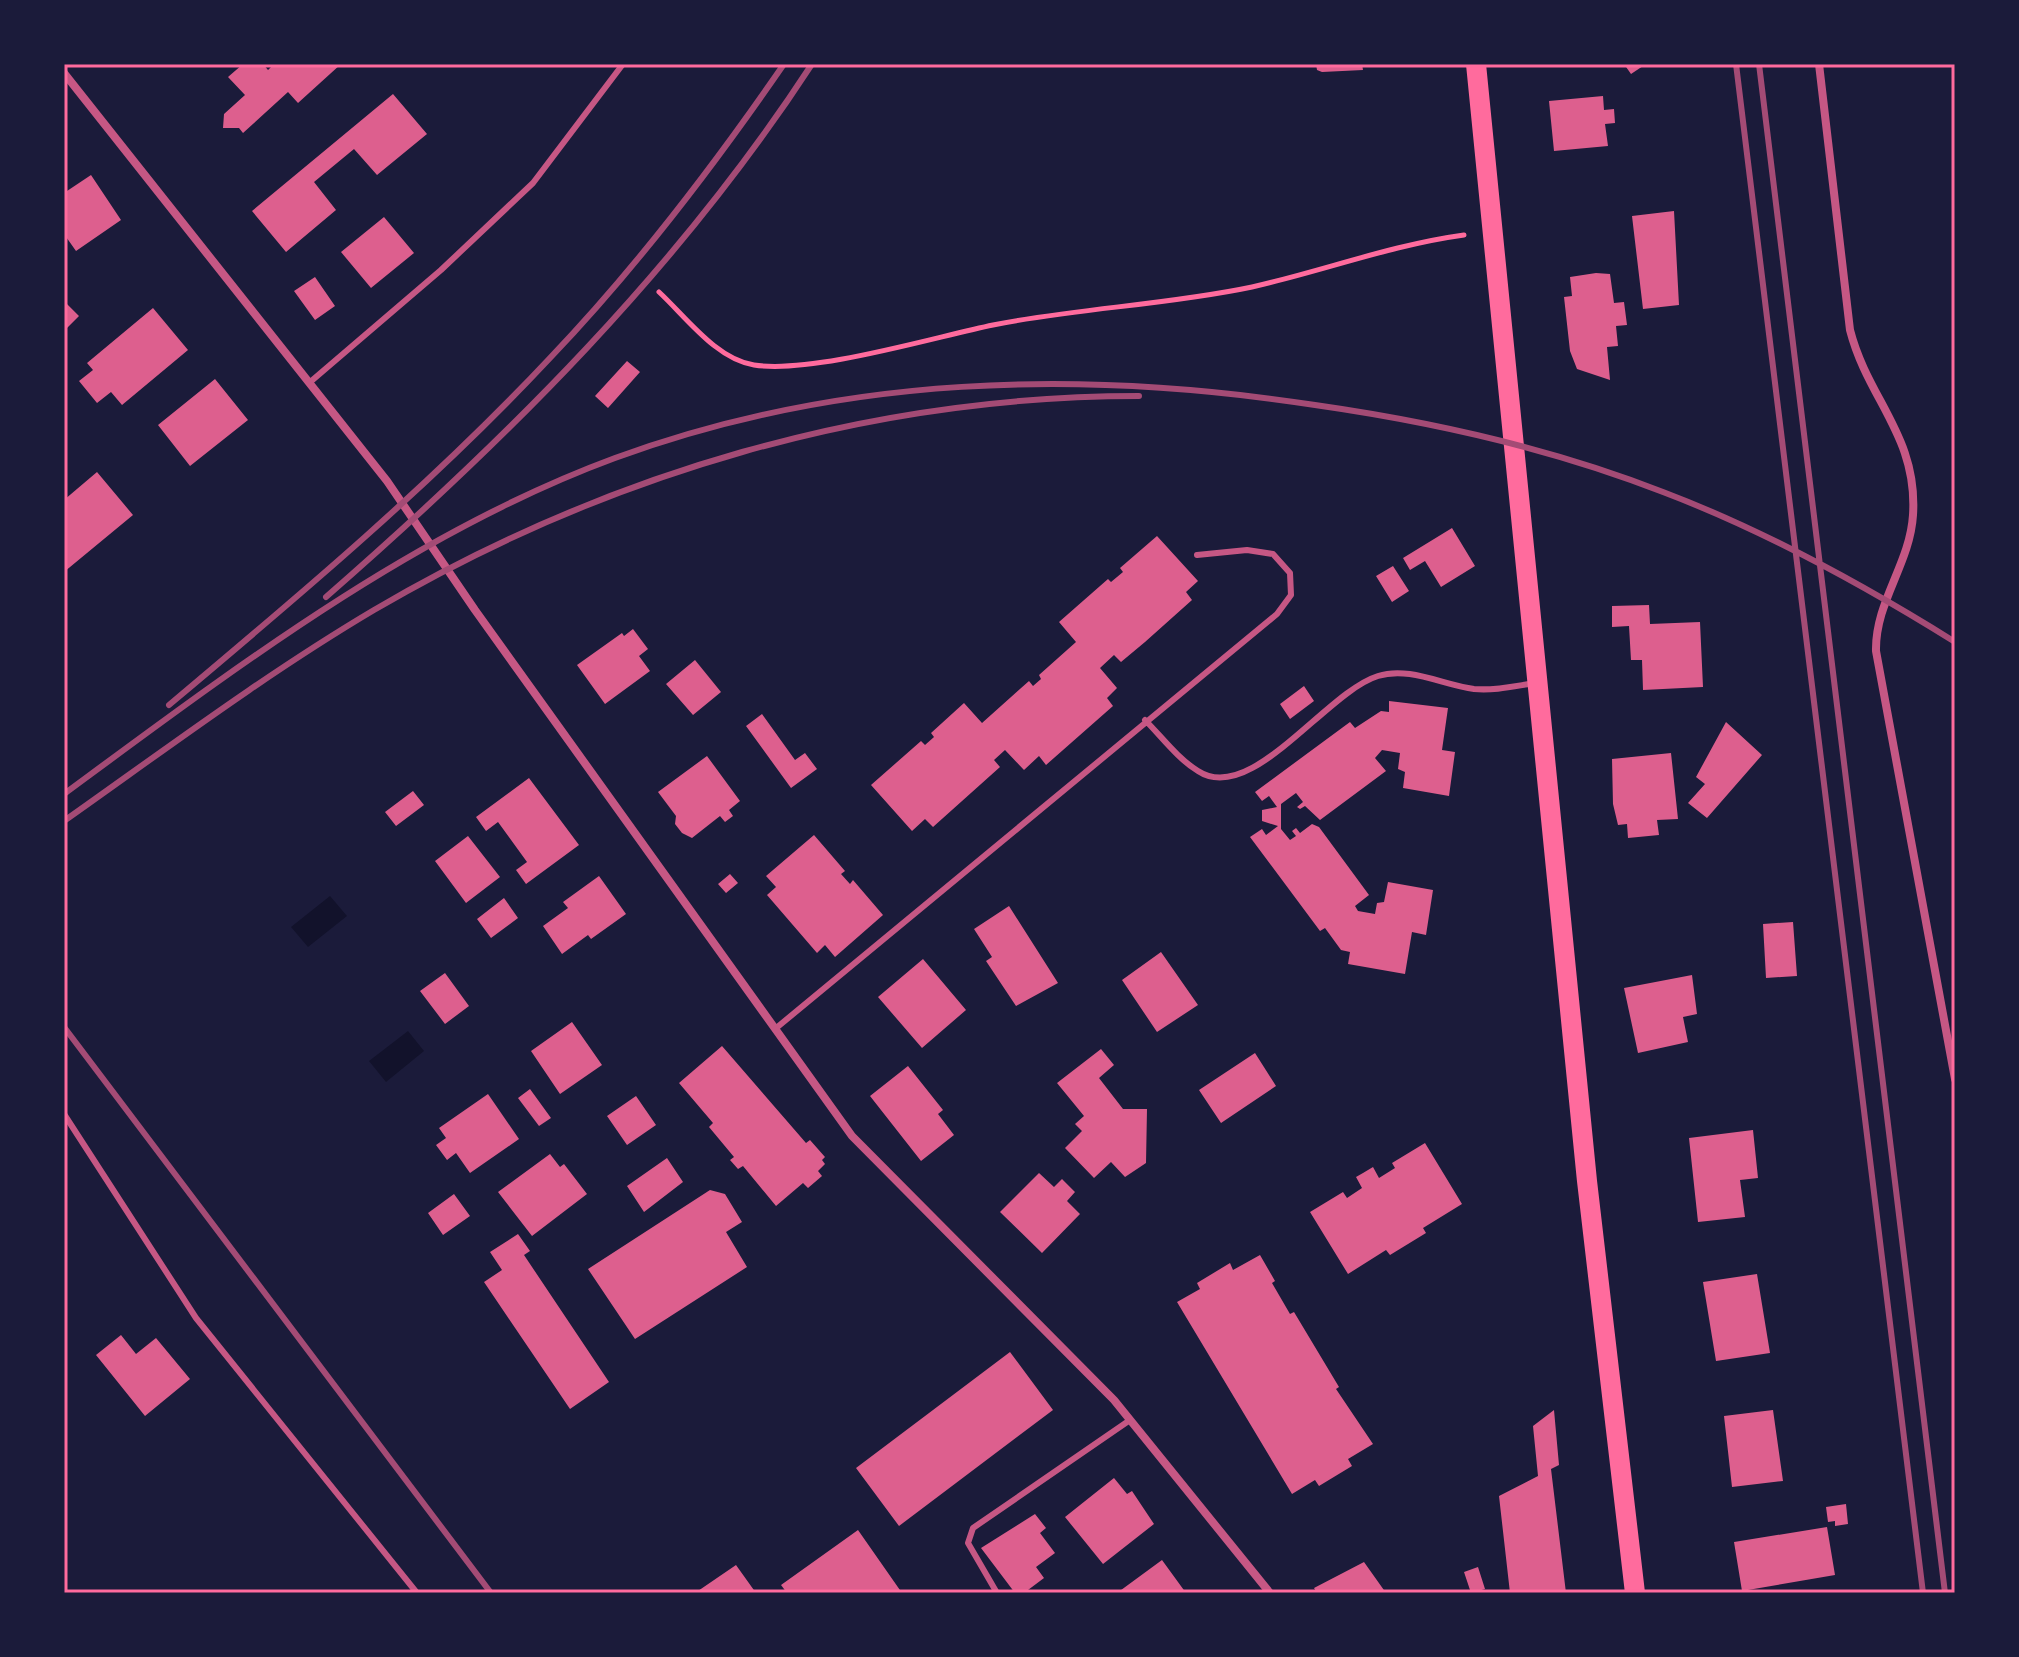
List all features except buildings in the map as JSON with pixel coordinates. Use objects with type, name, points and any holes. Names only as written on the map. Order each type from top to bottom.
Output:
[{"type":"main road","points":[[1476,64],[1587,1181],[1635,1593]]},
{"type":"street","points":[[1819,64],[1850,330],[1863,370],[1903,440],[1909,462],[1913,512],[1911,536],[1878,619],[1876,651],[1955,1079]]},
{"type":"street","points":[[64,73],[387,481],[852,1136],[1130,1420],[1270,1593]]},
{"type":"lane","points":[[309,383],[441,270],[533,183],[623,64]]},
{"type":"lane","points":[[775,1029],[1145,720],[1277,614],[1291,595],[1290,573],[1273,554],[1247,550],[1197,555]]},
{"type":"lane","points":[[1145,720],[1196,770],[1220,779],[1233,778],[1260,766],[1321,713],[1376,676],[1402,674],[1474,689],[1536,683]]},
{"type":"lane","points":[[64,1114],[196,1318],[417,1593]]},
{"type":"lane","points":[[997,1593],[968,1543],[973,1528],[1130,1420]]},
{"type":"path","points":[[659,292],[722,352],[738,361],[771,366],[869,352],[996,324],[1251,287],[1410,242],[1493,232]]},
{"type":"shaded area","points":[[330,896],[347,916],[308,947],[291,927]]},
{"type":"shaded area","points":[[408,1031],[424,1051],[386,1082],[369,1061]]},
{"type":"railway","points":[[169,705],[413,494],[550,358],[673,216],[784,64]]},
{"type":"railway","points":[[326,597],[460,475],[587,347],[706,211],[812,64]]},
{"type":"railway","points":[[1736,64],[1923,1593]]},
{"type":"railway","points":[[1759,64],[1945,1593]]},
{"type":"railway","points":[[64,794],[328,606],[468,524],[541,489],[615,458],[701,430],[787,410],[874,395],[962,387],[1050,384],[1138,386],[1226,394],[1360,412],[1492,438],[1621,476],[1701,507],[1849,579],[1955,642]]},
{"type":"railway","points":[[64,821],[217,712],[334,634],[462,562],[553,519],[647,483],[742,452],[839,428],[938,410],[1038,400],[1139,396]]},
{"type":"railway","points":[[64,1027],[491,1593]]}]
